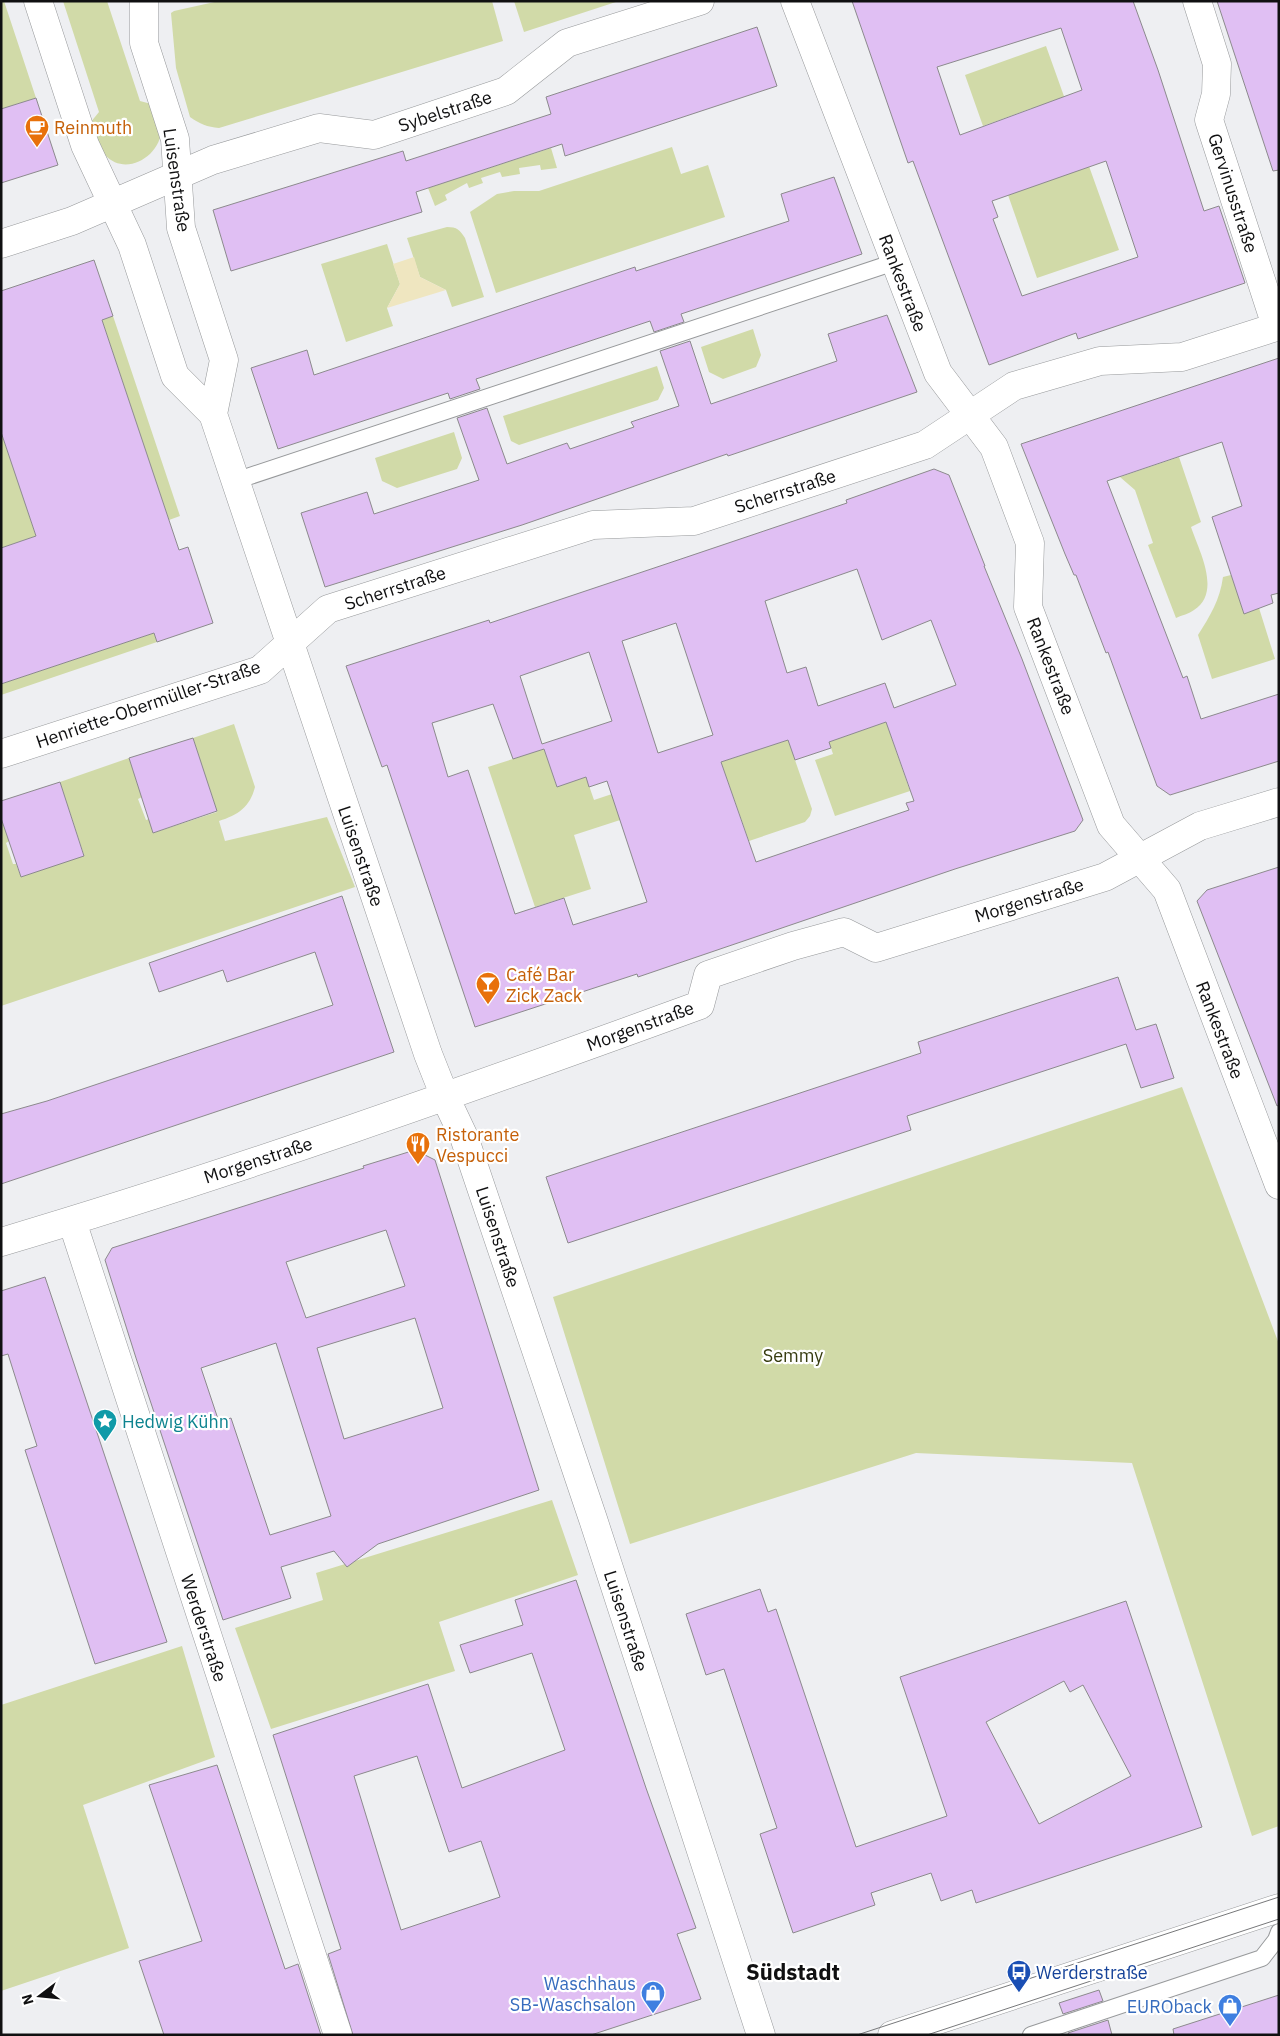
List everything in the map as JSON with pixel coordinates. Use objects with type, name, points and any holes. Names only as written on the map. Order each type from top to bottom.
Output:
[{"type":"street","name":"Luisenstraße","points":[[38,1],[85,145],[132,245],[175,376],[213,414],[428,1054],[445,1097],[464,1137],[596,1528],[761,2035]]},
{"type":"street","points":[[130,1],[144,43]]},
{"type":"street","name":"Luisenstraße","points":[[144,1],[144,43],[175,139],[181,228],[224,360],[213,414]]},
{"type":"street","name":"Sybelstraße","points":[[1,244],[72,221],[213,160],[319,128],[374,135],[506,91],[567,43],[700,1]]},
{"type":"street","name":"Rankestraße","points":[[795,1],[938,372],[994,447],[1030,542],[1028,607],[1111,825],[1166,890],[1279,1185]]},
{"type":"street","name":"Gervinusstraße","points":[[1197,1],[1217,64],[1216,94],[1209,120],[1277,326]]},
{"type":"street","name":"Scherrstraße","points":[[289,644],[328,609],[593,525],[694,521],[925,445],[1014,386],[1100,361],[1182,357],[1277,326]]},
{"type":"street","name":"Henriette-Obermüller-Straße","points":[[1,754],[260,670],[289,644]]},
{"type":"street","name":"Morgenstraße","points":[[1,1242],[72,1221],[445,1097],[700,1005],[708,975],[844,932],[876,948],[1105,877],[1200,826],[1279,802]]},
{"type":"street","name":"Werderstraße","points":[[72,1221],[338,2035]]},
{"type":"street","points":[[892,2035],[1279,1908]]},
{"type":"lane","points":[[235,481],[895,262]]},
{"type":"lane","points":[[1031,2035],[1262,1958],[1276,1940],[1279,1932]]},
{"type":"green space","points":[[1,1],[4,1],[36,98],[1,109]]},
{"type":"green space","points":[[63,1],[107,1],[140,101],[155,105],[160,118],[161,134],[157,144],[151,153],[143,159],[134,163],[114,162],[102,152],[97,144],[90,123],[99,112]]},
{"type":"green space","points":[[219,1],[492,1],[503,41],[215,128],[197,122],[190,117],[176,68],[171,13]]},
{"type":"green space","points":[[514,1],[619,1],[524,32]]},
{"type":"green space","points":[[1046,46],[1119,250],[1037,278],[1008,195],[1057,178],[1032,108],[983,126],[965,75]]},
{"type":"green space","points":[[672,147],[681,174],[708,165],[725,217],[496,293],[470,212],[497,194],[514,191],[539,191]]},
{"type":"green space","points":[[551,148],[557,168],[541,170],[540,165],[519,168],[520,174],[502,177],[500,172],[481,178],[483,183],[469,188],[467,183],[445,195],[447,200],[435,206],[428,188]]},
{"type":"green space","points":[[447,227],[458,230],[465,238],[484,297],[452,307],[446,290],[420,277],[407,238]]},
{"type":"green space","points":[[387,244],[400,284],[387,308],[393,326],[346,342],[321,264]]},
{"type":"green space","points":[[113,316],[180,516],[169,520],[102,320]]},
{"type":"green space","points":[[753,329],[761,355],[756,367],[723,379],[709,372],[701,347]]},
{"type":"green space","points":[[657,366],[664,388],[658,400],[519,445],[511,441],[503,416]]},
{"type":"green space","points":[[1,432],[36,536],[1,548]]},
{"type":"green space","points":[[454,432],[462,458],[457,469],[397,488],[382,481],[375,458]]},
{"type":"green space","points":[[1179,457],[1201,522],[1191,527],[1203,559],[1207,582],[1206,593],[1202,602],[1192,611],[1176,618],[1148,545],[1153,543],[1135,490],[1120,477]]},
{"type":"green space","points":[[1231,575],[1244,613],[1259,608],[1275,659],[1212,679],[1198,635],[1217,600],[1223,577]]},
{"type":"green space","points":[[154,633],[157,642],[1,695],[1,684]]},
{"type":"green space","points":[[886,722],[910,791],[835,816],[815,760],[833,754],[829,742]]},
{"type":"green space","points":[[234,724],[255,787],[250,800],[242,809],[232,816],[219,821],[225,841],[327,817],[355,887],[1,1006],[1,818],[9,841],[6,843],[13,864],[16,864],[21,877],[84,855],[60,782],[129,758],[142,797],[138,799],[146,820],[149,819],[153,833],[217,812],[193,738]]},
{"type":"green space","points":[[788,740],[812,809],[810,816],[805,822],[749,841],[721,762]]},
{"type":"green space","points":[[544,749],[557,787],[586,777],[594,800],[645,783],[654,809],[574,835],[591,889],[535,907],[488,767]]},
{"type":"green space","name":"Semmy","points":[[1182,1087],[1279,1344],[1279,1826],[1252,1836],[1132,1463],[916,1453],[630,1544],[553,1297]]},
{"type":"green space","points":[[552,1500],[578,1575],[439,1622],[455,1671],[271,1729],[235,1628],[323,1600],[316,1573]]},
{"type":"green space","points":[[182,1646],[215,1757],[83,1805],[129,1948],[1,1991],[1,1705]]},
{"type":"sand","points":[[414,257],[420,277],[446,290],[387,308],[400,284],[393,264]]},
{"type":"building","points":[[852,1],[1133,1],[1158,70],[1204,211],[1219,206],[1245,283],[1078,339],[1076,333],[989,365],[913,161],[908,163]],"holes":[[[1061,28],[1082,90],[960,135],[937,67]],[[1106,161],[1138,257],[1022,296],[993,219],[998,217],[992,201]]]},
{"type":"building","points":[[1217,1],[1279,1],[1279,170],[1273,171]]},
{"type":"building","points":[[757,27],[777,86],[565,156],[562,144],[416,192],[422,212],[231,271],[213,210],[403,151],[406,161],[551,114],[546,97]]},
{"type":"building","points":[[36,98],[58,165],[1,183],[1,109]]},
{"type":"building","points":[[834,177],[862,254],[681,314],[684,322],[654,332],[650,321],[476,379],[480,389],[450,399],[448,393],[278,449],[251,368],[307,350],[314,375],[635,267],[636,271],[789,221],[781,194]]},
{"type":"building","points":[[94,260],[113,316],[102,320],[179,550],[188,547],[213,623],[157,642],[154,633],[1,684],[1,548],[36,536],[1,432],[1,291]]},
{"type":"building","points":[[887,315],[917,392],[728,456],[727,454],[522,525],[325,587],[301,513],[367,492],[374,514],[479,480],[457,418],[487,408],[507,464],[567,443],[570,449],[634,427],[631,422],[679,406],[660,351],[690,341],[711,404],[837,361],[828,334]]},
{"type":"building","points":[[1279,358],[1279,593],[1271,595],[1273,603],[1244,614],[1212,517],[1242,506],[1222,442],[1107,481],[1183,678],[1187,676],[1201,719],[1279,694],[1279,761],[1170,795],[1157,786],[1108,652],[1106,653],[1076,575],[1074,575],[1065,554],[1021,444]]},
{"type":"building","points":[[934,469],[949,475],[1083,820],[1075,831],[955,869],[638,977],[637,974],[475,1027],[387,765],[382,767],[346,666],[489,620],[490,623],[847,503],[846,500]],"holes":[[[857,569],[882,640],[931,620],[956,685],[894,708],[885,683],[818,706],[806,667],[787,673],[765,601]],[[676,623],[713,735],[658,753],[622,641]],[[589,652],[612,721],[542,744],[520,676]],[[493,704],[513,759],[544,749],[557,787],[586,777],[589,787],[607,781],[647,902],[573,925],[564,898],[515,914],[468,770],[448,777],[432,723]],[[886,722],[914,801],[906,803],[909,810],[756,862],[721,762],[788,740],[795,760],[831,748],[829,742]]]},
{"type":"building","points":[[193,738],[217,811],[153,833],[129,758]]},
{"type":"building","points":[[60,782],[84,856],[21,877],[1,818],[1,801]]},
{"type":"building","points":[[1279,867],[1279,1105],[1277,1106],[1197,901],[1207,890]]},
{"type":"building","points":[[342,896],[394,1052],[1,1184],[1,1114],[47,1101],[333,1005],[315,952],[227,982],[223,970],[159,992],[149,963]]},
{"type":"building","points":[[1118,977],[1136,1030],[1156,1024],[1174,1078],[1141,1088],[1126,1044],[907,1116],[911,1130],[568,1243],[546,1177],[921,1053],[918,1042]]},
{"type":"building","points":[[415,1150],[435,1160],[539,1490],[378,1544],[347,1567],[334,1551],[281,1567],[291,1598],[223,1620],[105,1260],[112,1248],[364,1168],[363,1166]],"holes":[[[386,1230],[405,1286],[306,1318],[286,1262]],[[415,1318],[443,1408],[344,1439],[317,1348]],[[276,1343],[331,1516],[270,1535],[231,1418],[219,1422],[201,1368]]]},
{"type":"building","points":[[45,1277],[167,1642],[95,1664],[25,1450],[37,1446],[8,1354],[1,1356],[1,1291]]},
{"type":"building","points":[[576,1580],[646,1788],[696,1928],[677,1934],[701,1999],[591,2035],[353,2035],[328,1954],[341,1949],[273,1735],[428,1684],[462,1788],[565,1750],[532,1653],[470,1673],[460,1645],[523,1625],[515,1600]],"holes":[[[417,1756],[449,1852],[481,1841],[500,1897],[401,1930],[354,1776]]]},
{"type":"building","points":[[760,1589],[768,1612],[776,1609],[856,1847],[947,1816],[900,1677],[1126,1601],[1202,1827],[976,1903],[972,1890],[941,1901],[931,1873],[871,1893],[875,1905],[793,1933],[760,1834],[777,1828],[724,1669],[706,1675],[686,1614]],"holes":[[[1064,1681],[1070,1692],[1083,1685],[1131,1776],[1039,1824],[986,1722]]]},
{"type":"building","points":[[217,1765],[285,1969],[298,1964],[321,2035],[164,2035],[139,1961],[202,1941],[149,1785]]},
{"type":"building","points":[[1099,1990],[1103,2001],[1063,2014],[1059,2003]]},
{"type":"building","points":[[1279,1995],[1279,2035],[1174,2035],[1173,2029]]},
{"type":"building","points":[[1108,2020],[1112,2035],[1069,2035],[1068,2033]]},
{"type":"tram line","points":[[857,2035],[1279,1897]]},
{"type":"tram line","points":[[927,2035],[1279,1919]]},
{"type":"place","name":"Reinmuth","points":[[37,148]]},
{"type":"place","name":"Café Bar Zick Zack","points":[[488,1005]]},
{"type":"place","name":"Ristorante Vespucci","points":[[418,1165]]},
{"type":"place","name":"Hedwig Kühn","points":[[105,1442]]},
{"type":"place","name":"Werderstraße","points":[[1019,1993]]},
{"type":"place","name":"Waschhaus SB-Waschsalon","points":[[653,2014]]},
{"type":"place","name":"EUROback","points":[[1230,2027]]},
{"type":"district","name":"Südstadt","points":[[793,1971]]}]
